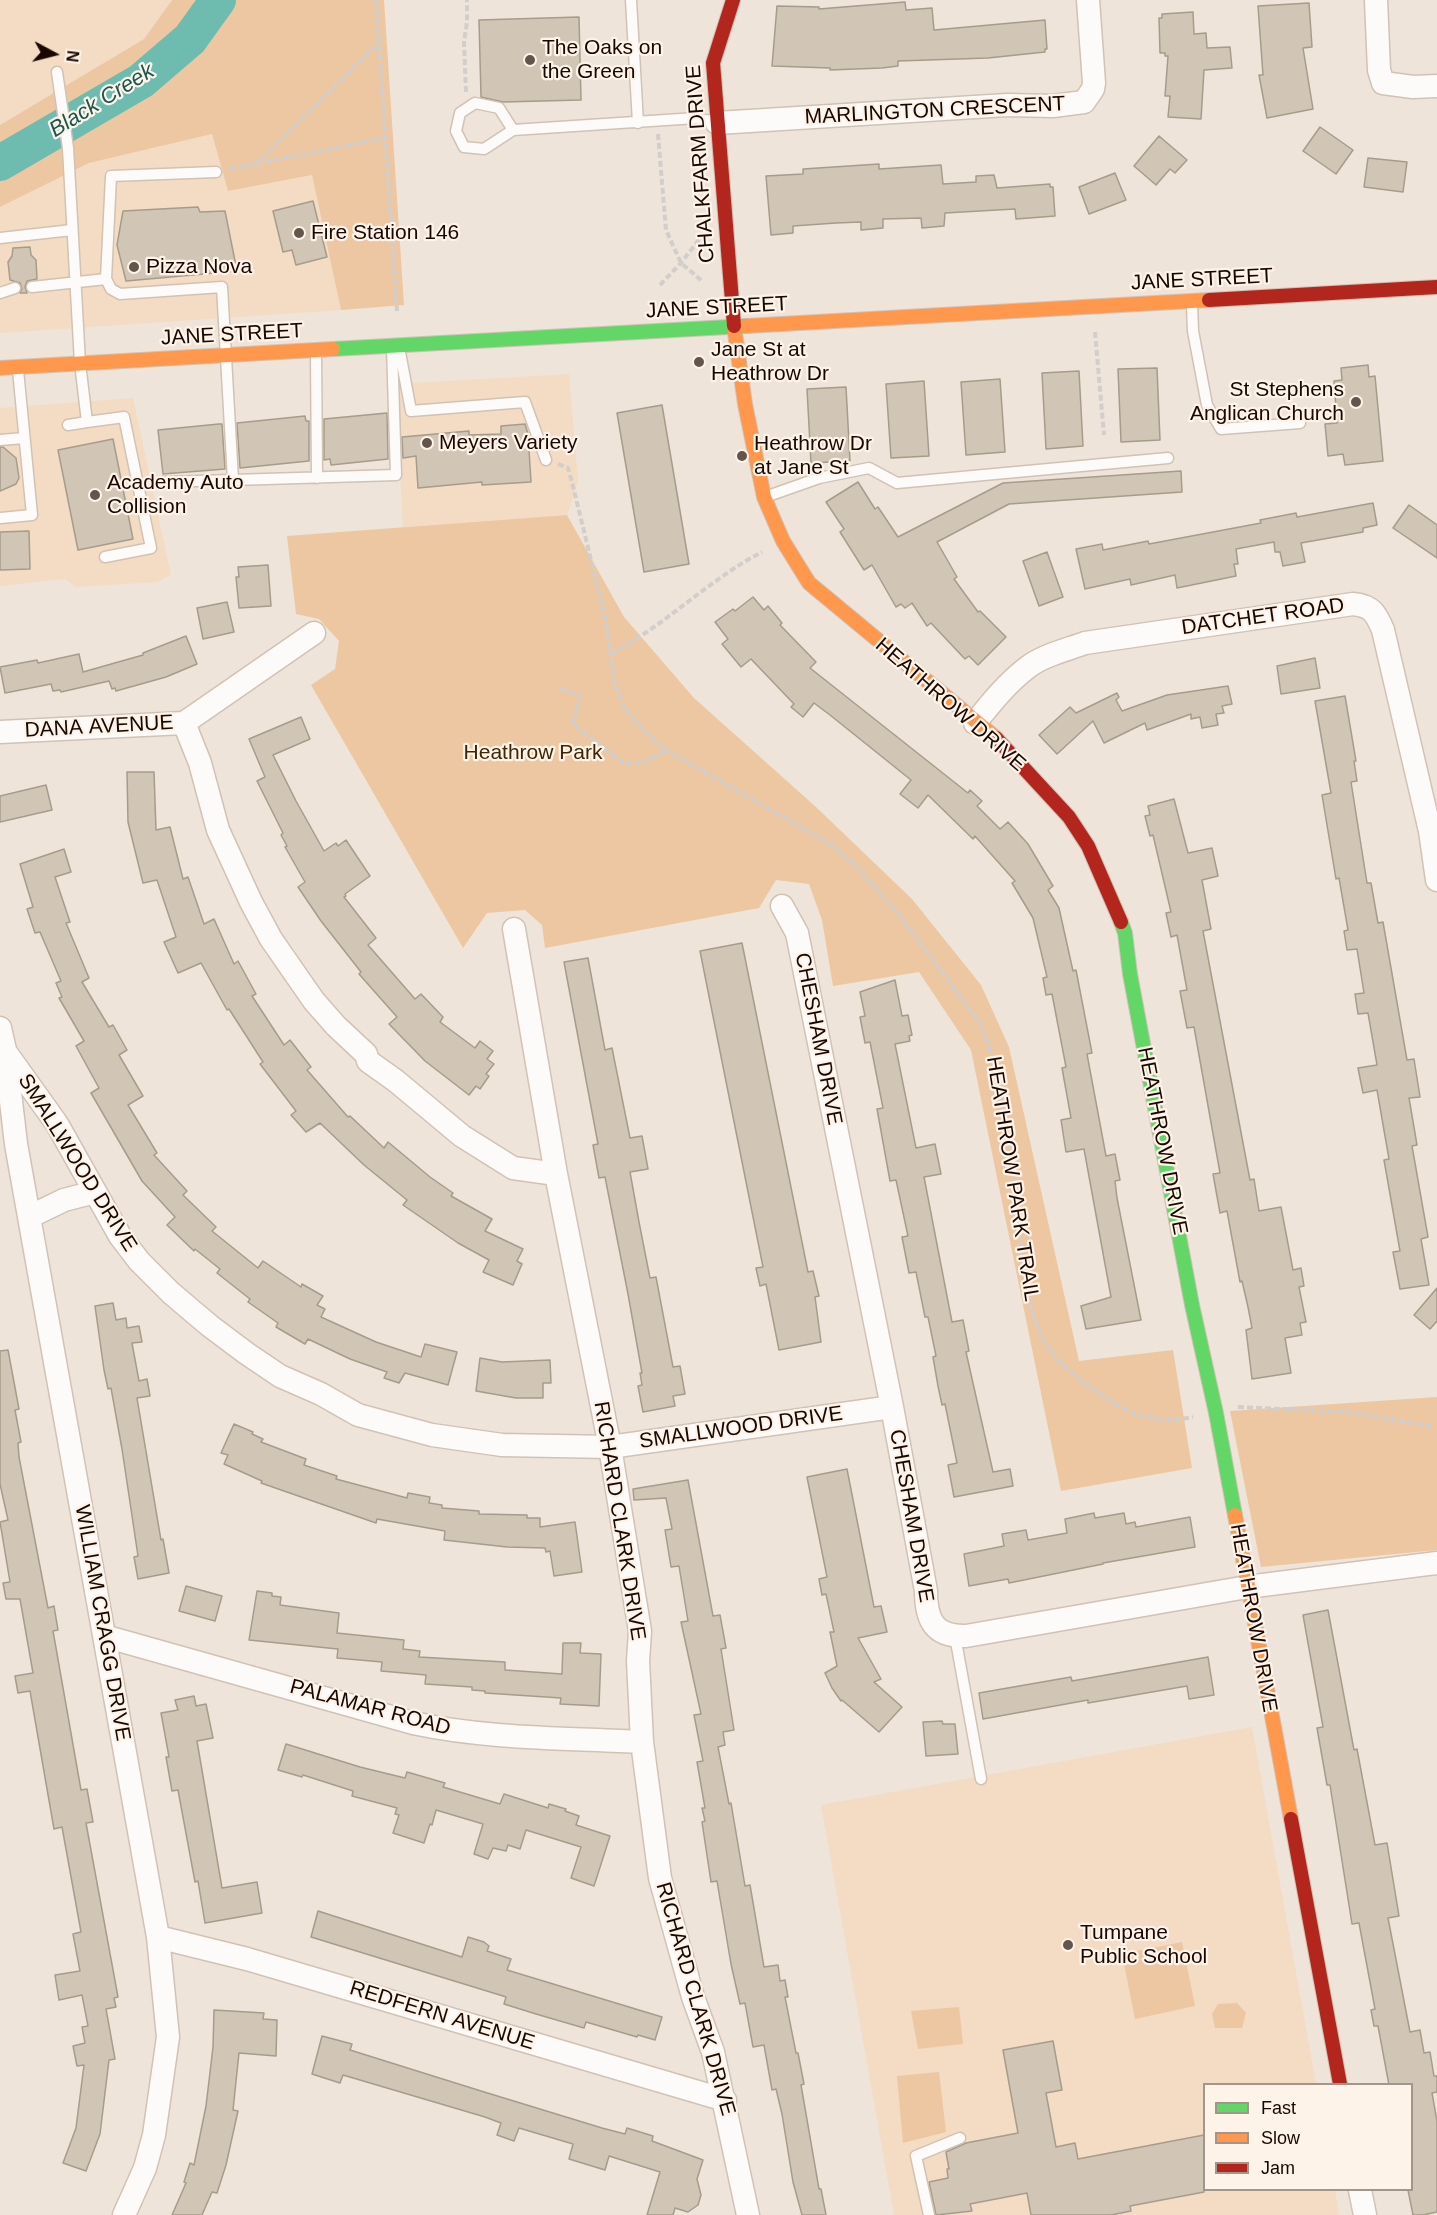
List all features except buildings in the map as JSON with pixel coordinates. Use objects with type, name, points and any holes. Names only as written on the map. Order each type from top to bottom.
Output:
[{"type":"street","name":"CHALKFARM DRIVE","points":[[733,0],[713,63],[734,328]]},
{"type":"street","name":"MARLINGTON CRESCENT","points":[[717,123],[1007,105],[1053,106],[1084,102],[1093,89],[1094,82],[1088,0]]},
{"type":"street","points":[[1377,0],[1379,70],[1383,83],[1413,87],[1437,86]]},
{"type":"street","name":"JANE STREET","points":[[0,368],[1437,287]]},
{"type":"street","name":"HEATHROW DRIVE","points":[[734,328],[745,404],[764,497],[783,541],[809,583],[1000,743],[1069,817],[1088,846],[1125,933],[1130,974],[1192,1305],[1216,1413],[1340,2083]]},
{"type":"street","name":"DATCHET ROAD","points":[[975,723],[1004,687],[1029,666],[1052,654],[1085,643],[1353,604],[1362,605],[1376,613],[1383,630],[1433,831],[1437,880]]},
{"type":"street","name":"DANA AVENUE","points":[[0,732],[184,723],[314,633]]},
{"type":"street","points":[[184,723],[200,762],[218,830],[251,902],[271,939],[314,1001],[336,1026],[366,1054],[368,1061],[396,1081],[462,1136],[513,1168],[556,1174]]},
{"type":"street","name":"CHESHAM DRIVE","points":[[782,906],[797,933],[892,1407],[926,1591],[926,1607],[931,1622],[948,1636],[955,1636]]},
{"type":"street","name":"RICHARD CLARK DRIVE","points":[[514,930],[556,1174],[610,1448],[640,1631],[638,1662],[642,1742],[660,1878],[693,1997],[713,2052],[748,2215]]},
{"type":"street","name":"SMALLWOOD DRIVE","points":[[2,1043],[57,1124],[120,1236],[139,1260],[171,1293],[210,1326],[280,1376],[321,1394],[358,1415],[432,1435],[502,1445],[610,1448],[892,1407]]},
{"type":"street","name":"WILLIAM CRAGG DRIVE","points":[[2,1043],[16,1144],[158,1937],[168,2037],[154,2135],[145,2168],[124,2215]]},
{"type":"street","points":[[29,1217],[64,1200],[95,1192]]},
{"type":"street","points":[[955,1636],[978,1634],[1247,1587],[1437,1563]]},
{"type":"street","name":"PALAMAR ROAD","points":[[104,1636],[449,1731],[642,1742]]},
{"type":"street","name":"REDFERN AVENUE","points":[[158,1937],[247,1959],[725,2100]]},
{"type":"street","points":[[1360,2191],[1365,2215]]},
{"type":"lane","points":[[631,0],[638,123]]},
{"type":"lane","points":[[57,72],[68,148],[80,363],[87,422]]},
{"type":"lane","points":[[513,130],[499,108],[474,103],[460,113],[456,131],[464,147],[484,149],[513,130],[696,118],[717,123]]},
{"type":"lane","points":[[216,172],[111,176],[106,279],[111,289],[120,294],[222,287],[233,480]]},
{"type":"lane","points":[[0,238],[72,230]]},
{"type":"lane","points":[[32,287],[106,279]]},
{"type":"lane","points":[[0,293],[15,288]]},
{"type":"lane","points":[[1191,301],[1192,331],[1207,405],[1221,429],[1300,423]]},
{"type":"lane","points":[[395,347],[411,411],[525,402],[546,460]]},
{"type":"lane","points":[[162,483],[396,475],[395,347]]},
{"type":"lane","points":[[316,351],[317,478]]},
{"type":"lane","points":[[1,518],[32,515],[18,367]]},
{"type":"lane","points":[[68,425],[124,417],[151,548],[105,558]]},
{"type":"lane","points":[[0,440],[24,438]]},
{"type":"lane","points":[[764,497],[819,478],[869,468],[897,483],[1168,458]]},
{"type":"lane","points":[[955,1636],[981,1779]]},
{"type":"lane","points":[[929,2215],[916,2156],[960,2138]]},
{"type":"path","points":[[376,0],[397,311]]},
{"type":"path","points":[[467,0],[464,42],[467,97],[470,106]]},
{"type":"path","points":[[256,164],[379,42]]},
{"type":"path","points":[[656,122],[666,230],[681,263],[702,281]]},
{"type":"path","points":[[216,172],[385,138]]},
{"type":"path","points":[[660,285],[702,236]]},
{"type":"path","points":[[1093,307],[1104,435]]},
{"type":"path","name":"HEATHROW PARK TRAIL","points":[[546,460],[568,468],[606,622],[615,685],[624,707],[666,750],[830,844],[854,864],[902,917],[981,1024],[996,1070],[1015,1183],[1021,1249],[1030,1301],[1038,1329],[1061,1364],[1112,1402],[1137,1416],[1156,1420],[1176,1420],[1236,1407],[1347,1412],[1437,1427]]},
{"type":"path","points":[[612,653],[646,633],[736,566],[783,541]]},
{"type":"path","points":[[560,688],[580,695],[573,724],[623,763],[633,764],[645,761],[666,750]]},
{"type":"shaded area","points":[[0,0],[172,0],[144,39],[0,125]]},
{"type":"shaded area","points":[[212,134],[228,191],[312,175],[341,310],[0,333],[0,207],[89,163]]},
{"type":"shaded area","points":[[569,374],[578,481],[567,515],[403,527],[395,384]]},
{"type":"shaded area","points":[[133,398],[171,575],[157,582],[75,587],[65,579],[0,586],[0,408]]},
{"type":"shaded area","name":"Tumpane Public School","points":[[1252,1727],[1316,2083],[1203,2083],[1203,2191],[1335,2191],[1339,2215],[894,2215],[821,1805]]},
{"type":"green space","points":[[172,0],[384,0],[404,305],[341,310],[312,175],[228,191],[212,134],[89,163],[0,207],[0,125],[144,39]]},
{"type":"green space","name":"Heathrow Park","points":[[567,515],[624,617],[694,698],[816,807],[912,899],[981,985],[1009,1047],[1079,1361],[1173,1350],[1192,1468],[1061,1491],[971,1050],[919,972],[833,986],[822,920],[809,884],[776,880],[759,908],[545,948],[542,925],[525,910],[487,913],[463,948],[311,685],[335,669],[339,641],[319,619],[296,614],[287,536]]},
{"type":"green space","points":[[1437,1397],[1437,1550],[1261,1567],[1230,1411]]},
{"type":"green space","points":[[1182,1942],[1195,2006],[1135,2019],[1122,1954]]},
{"type":"green space","points":[[1237,2003],[1246,2013],[1242,2028],[1215,2028],[1212,2014],[1218,2004]]},
{"type":"green space","points":[[959,2007],[963,2044],[918,2049],[911,2011]]},
{"type":"green space","points":[[939,2072],[946,2132],[903,2143],[897,2076]]},
{"type":"waterway","name":"Black Creek","points":[[0,163],[141,81],[190,39],[218,0]]},
{"type":"traffic: fast","points":[[333,349],[746,326]]},
{"type":"traffic: fast","points":[[1121,922],[1125,933],[1130,974],[1192,1305],[1216,1413],[1235,1515]]},
{"type":"traffic: slow","points":[[746,326],[1209,300]]},
{"type":"traffic: slow","points":[[734,326],[745,404],[764,497],[783,541],[809,583],[996,738]]},
{"type":"traffic: slow","points":[[0,368],[333,349]]},
{"type":"traffic: slow","points":[[1235,1515],[1291,1819]]},
{"type":"traffic: jam","points":[[733,0],[713,63],[734,326]]},
{"type":"traffic: jam","points":[[1209,300],[1437,287]]},
{"type":"traffic: jam","points":[[996,738],[1069,817],[1088,846],[1121,922]]},
{"type":"traffic: jam","points":[[1291,1819],[1340,2083]]},
{"type":"place","name":"The Oaks on the Green","points":[[530,60]]},
{"type":"place","name":"Fire Station 146","points":[[299,233]]},
{"type":"place","name":"Pizza Nova","points":[[134,267]]},
{"type":"place","name":"Jane St at Heathrow Dr","points":[[699,362]]},
{"type":"place","name":"St Stephens Anglican Church","points":[[1356,402]]},
{"type":"place","name":"Meyers Variety","points":[[427,443]]},
{"type":"place","name":"Heathrow Dr at Jane St","points":[[742,456]]},
{"type":"place","name":"Academy Auto Collision","points":[[95,495]]},
{"type":"place","name":"Tumpane Public School","points":[[1068,1945]]}]
